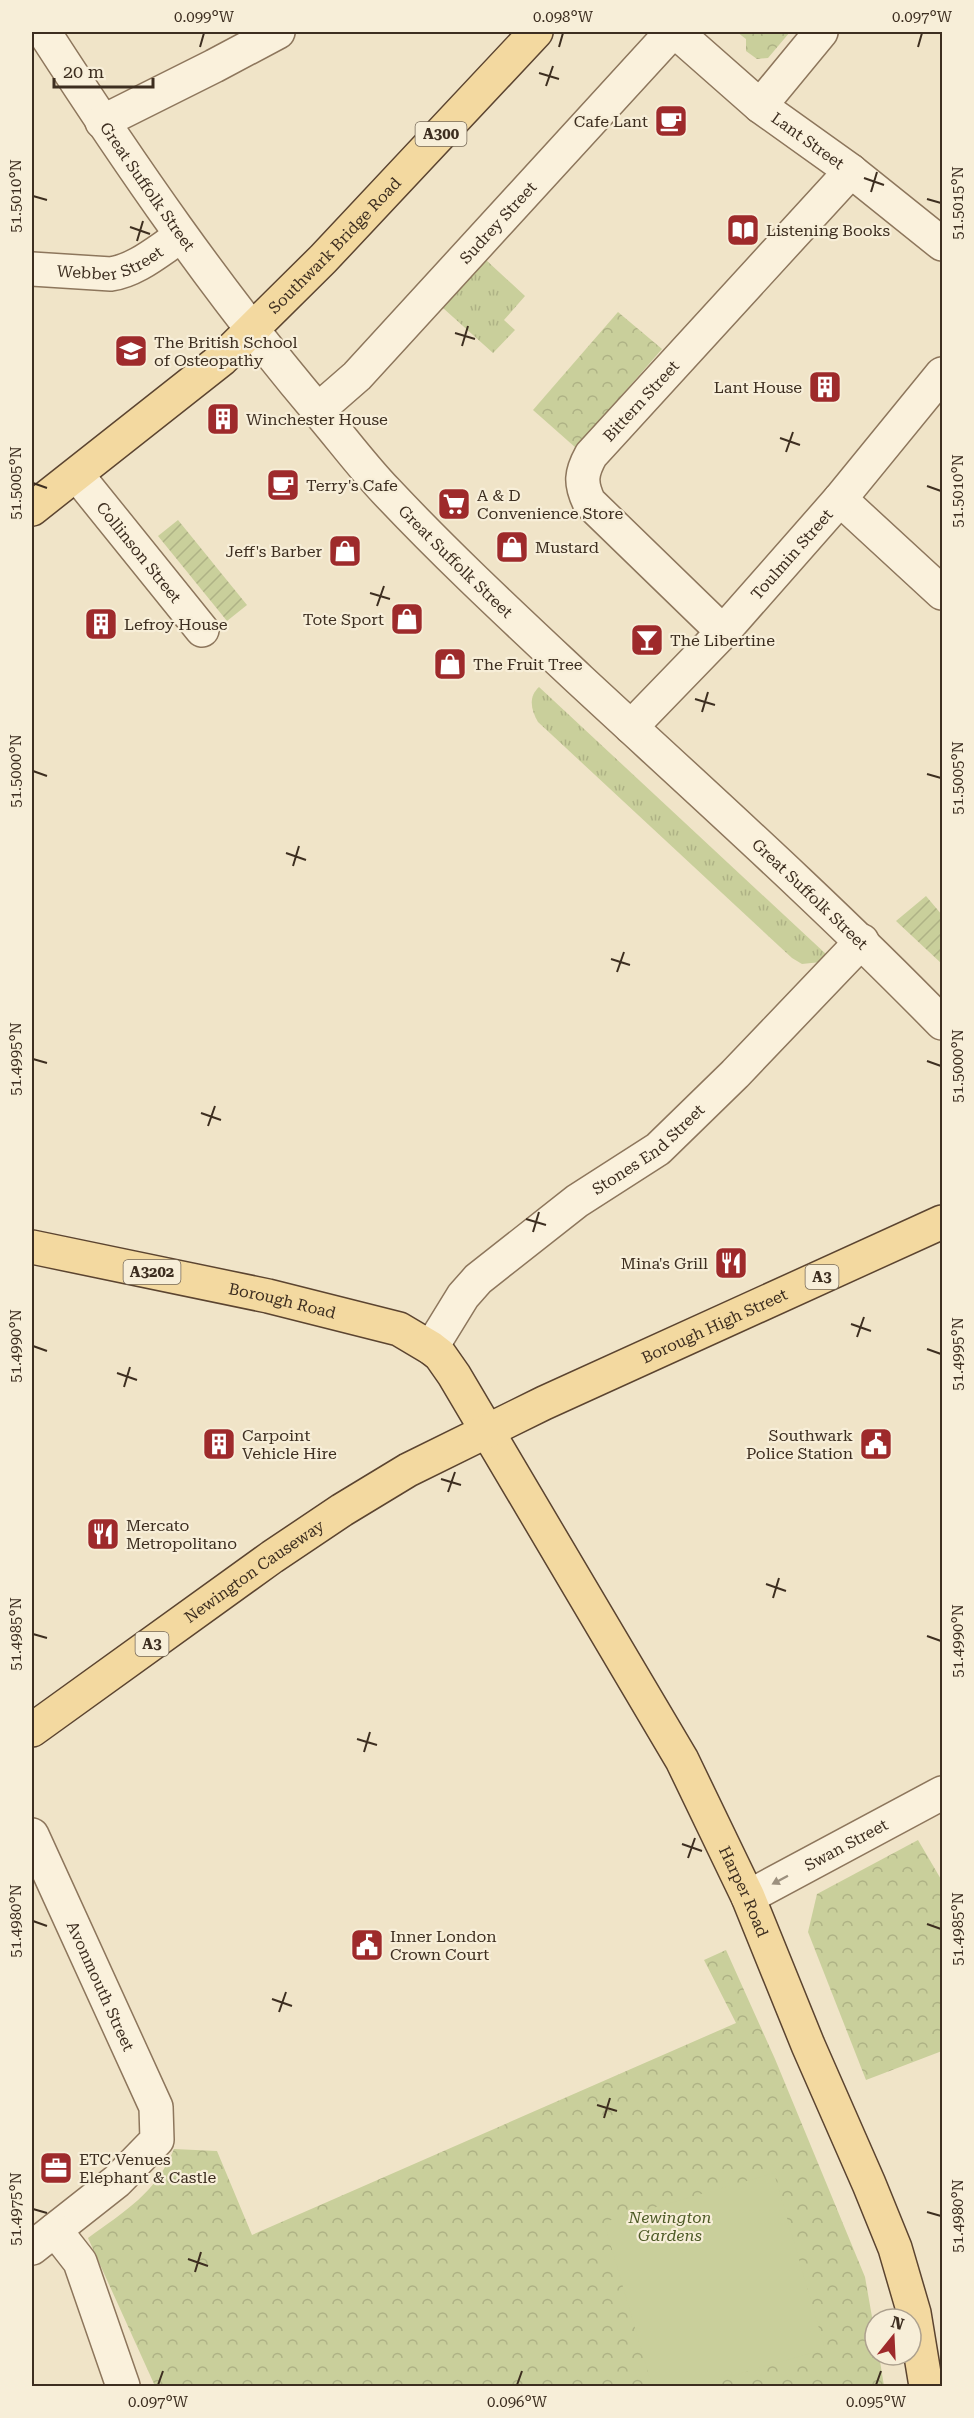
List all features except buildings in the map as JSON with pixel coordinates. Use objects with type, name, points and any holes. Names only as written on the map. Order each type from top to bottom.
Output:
[{"type":"main road","name":"Southwark Bridge Road","points":[[32,509],[222,359],[378,202],[536,32]]},
{"type":"main road","name":"Borough High Street","points":[[487,1430],[942,1222]]},
{"type":"main road","name":"Borough Road","points":[[32,1247],[268,1296],[399,1329],[440,1355],[487,1430]]},
{"type":"main road","name":"Newington Causeway","points":[[32,1730],[210,1600],[333,1515],[408,1470],[487,1430]]},
{"type":"main road","name":"Harper Road","points":[[487,1430],[682,1760],[748,1897],[808,2045],[865,2173],[895,2248],[914,2313],[926,2386]]},
{"type":"street","name":"Great Suffolk Street","points":[[44,32],[102,122],[181,236],[275,361],[383,488],[631,727],[862,941],[942,1023]]},
{"type":"street","points":[[102,122],[278,32]]},
{"type":"street","name":"Sudrey Street","points":[[318,410],[357,376],[672,32]]},
{"type":"street","name":"Lant Street","points":[[676,32],[760,106],[851,171],[942,244]]},
{"type":"street","points":[[760,106],[820,32]]},
{"type":"street","name":"Bittern Street","points":[[723,632],[589,502],[582,487],[582,471],[591,455],[851,171]]},
{"type":"street","name":"Webber Street","points":[[32,269],[102,274],[121,273],[132,269],[181,236]]},
{"type":"street","name":"Toulmin Street","points":[[631,727],[723,632],[840,499],[942,374]]},
{"type":"street","name":"Collinson Street","points":[[77,475],[202,630]]},
{"type":"street","points":[[840,499],[942,593]]},
{"type":"street","name":"Stones End Street","points":[[431,1348],[463,1296],[478,1278],[577,1201],[658,1149],[735,1074],[862,941]]},
{"type":"street","name":"Swan Street","points":[[748,1897],[942,1793]]},
{"type":"street","name":"Avonmouth Street","points":[[32,1835],[156,2107],[157,2140],[117,2181],[43,2239]]},
{"type":"street","points":[[43,2239],[80,2262],[116,2384]]},
{"type":"green space","points":[[737,32],[790,32],[768,58],[757,59],[746,51],[746,39]]},
{"type":"green space","points":[[486,260],[525,296],[504,320],[515,330],[493,353],[443,308]]},
{"type":"green space","points":[[618,312],[662,349],[576,448],[533,410]]},
{"type":"green space","points":[[178,520],[247,605],[227,621],[158,536]]},
{"type":"green space","points":[[539,687],[827,955],[821,962],[802,964],[792,958],[538,722],[532,699]]},
{"type":"green space","points":[[926,896],[942,915],[942,964],[896,921]]},
{"type":"green space","points":[[918,1840],[942,1881],[942,2051],[866,2080],[808,1932],[817,1894]]},
{"type":"green space","name":"Newington Gardens","points":[[726,1950],[775,2059],[865,2277],[870,2307],[863,2307],[863,2367],[881,2367],[884,2386],[155,2386],[88,2238],[127,2210],[149,2189],[167,2164],[174,2149],[217,2151],[252,2235],[736,2023],[704,1960]]},
{"type":"green space","points":[[774,2173],[825,2349],[697,2386],[652,2386],[604,2222]]},
{"type":"place","name":"Cafe Lant","points":[[671,121]]},
{"type":"place","name":"Listening Books","points":[[743,230]]},
{"type":"place","name":"The British School of Osteopathy","points":[[131,351]]},
{"type":"place","name":"Lant House","points":[[825,387]]},
{"type":"place","name":"Winchester House","points":[[223,419]]},
{"type":"place","name":"Terry's Cafe","points":[[283,485]]},
{"type":"place","name":"A & D Convenience Store","points":[[454,504]]},
{"type":"place","name":"Mustard","points":[[512,547]]},
{"type":"place","name":"Jeff's Barber","points":[[345,551]]},
{"type":"place","name":"Tote Sport","points":[[407,619]]},
{"type":"place","name":"Lefroy House","points":[[101,624]]},
{"type":"place","name":"The Libertine","points":[[647,640]]},
{"type":"place","name":"The Fruit Tree","points":[[450,664]]},
{"type":"place","name":"Mina's Grill","points":[[731,1263]]},
{"type":"place","name":"Carpoint Vehicle Hire","points":[[219,1444]]},
{"type":"place","name":"Southwark Police Station","points":[[876,1444]]},
{"type":"place","name":"Mercato Metropolitano","points":[[103,1534]]},
{"type":"place","name":"Inner London Crown Court","points":[[367,1945]]},
{"type":"place","name":"ETC Venues Elephant & Castle","points":[[56,2168]]}]
